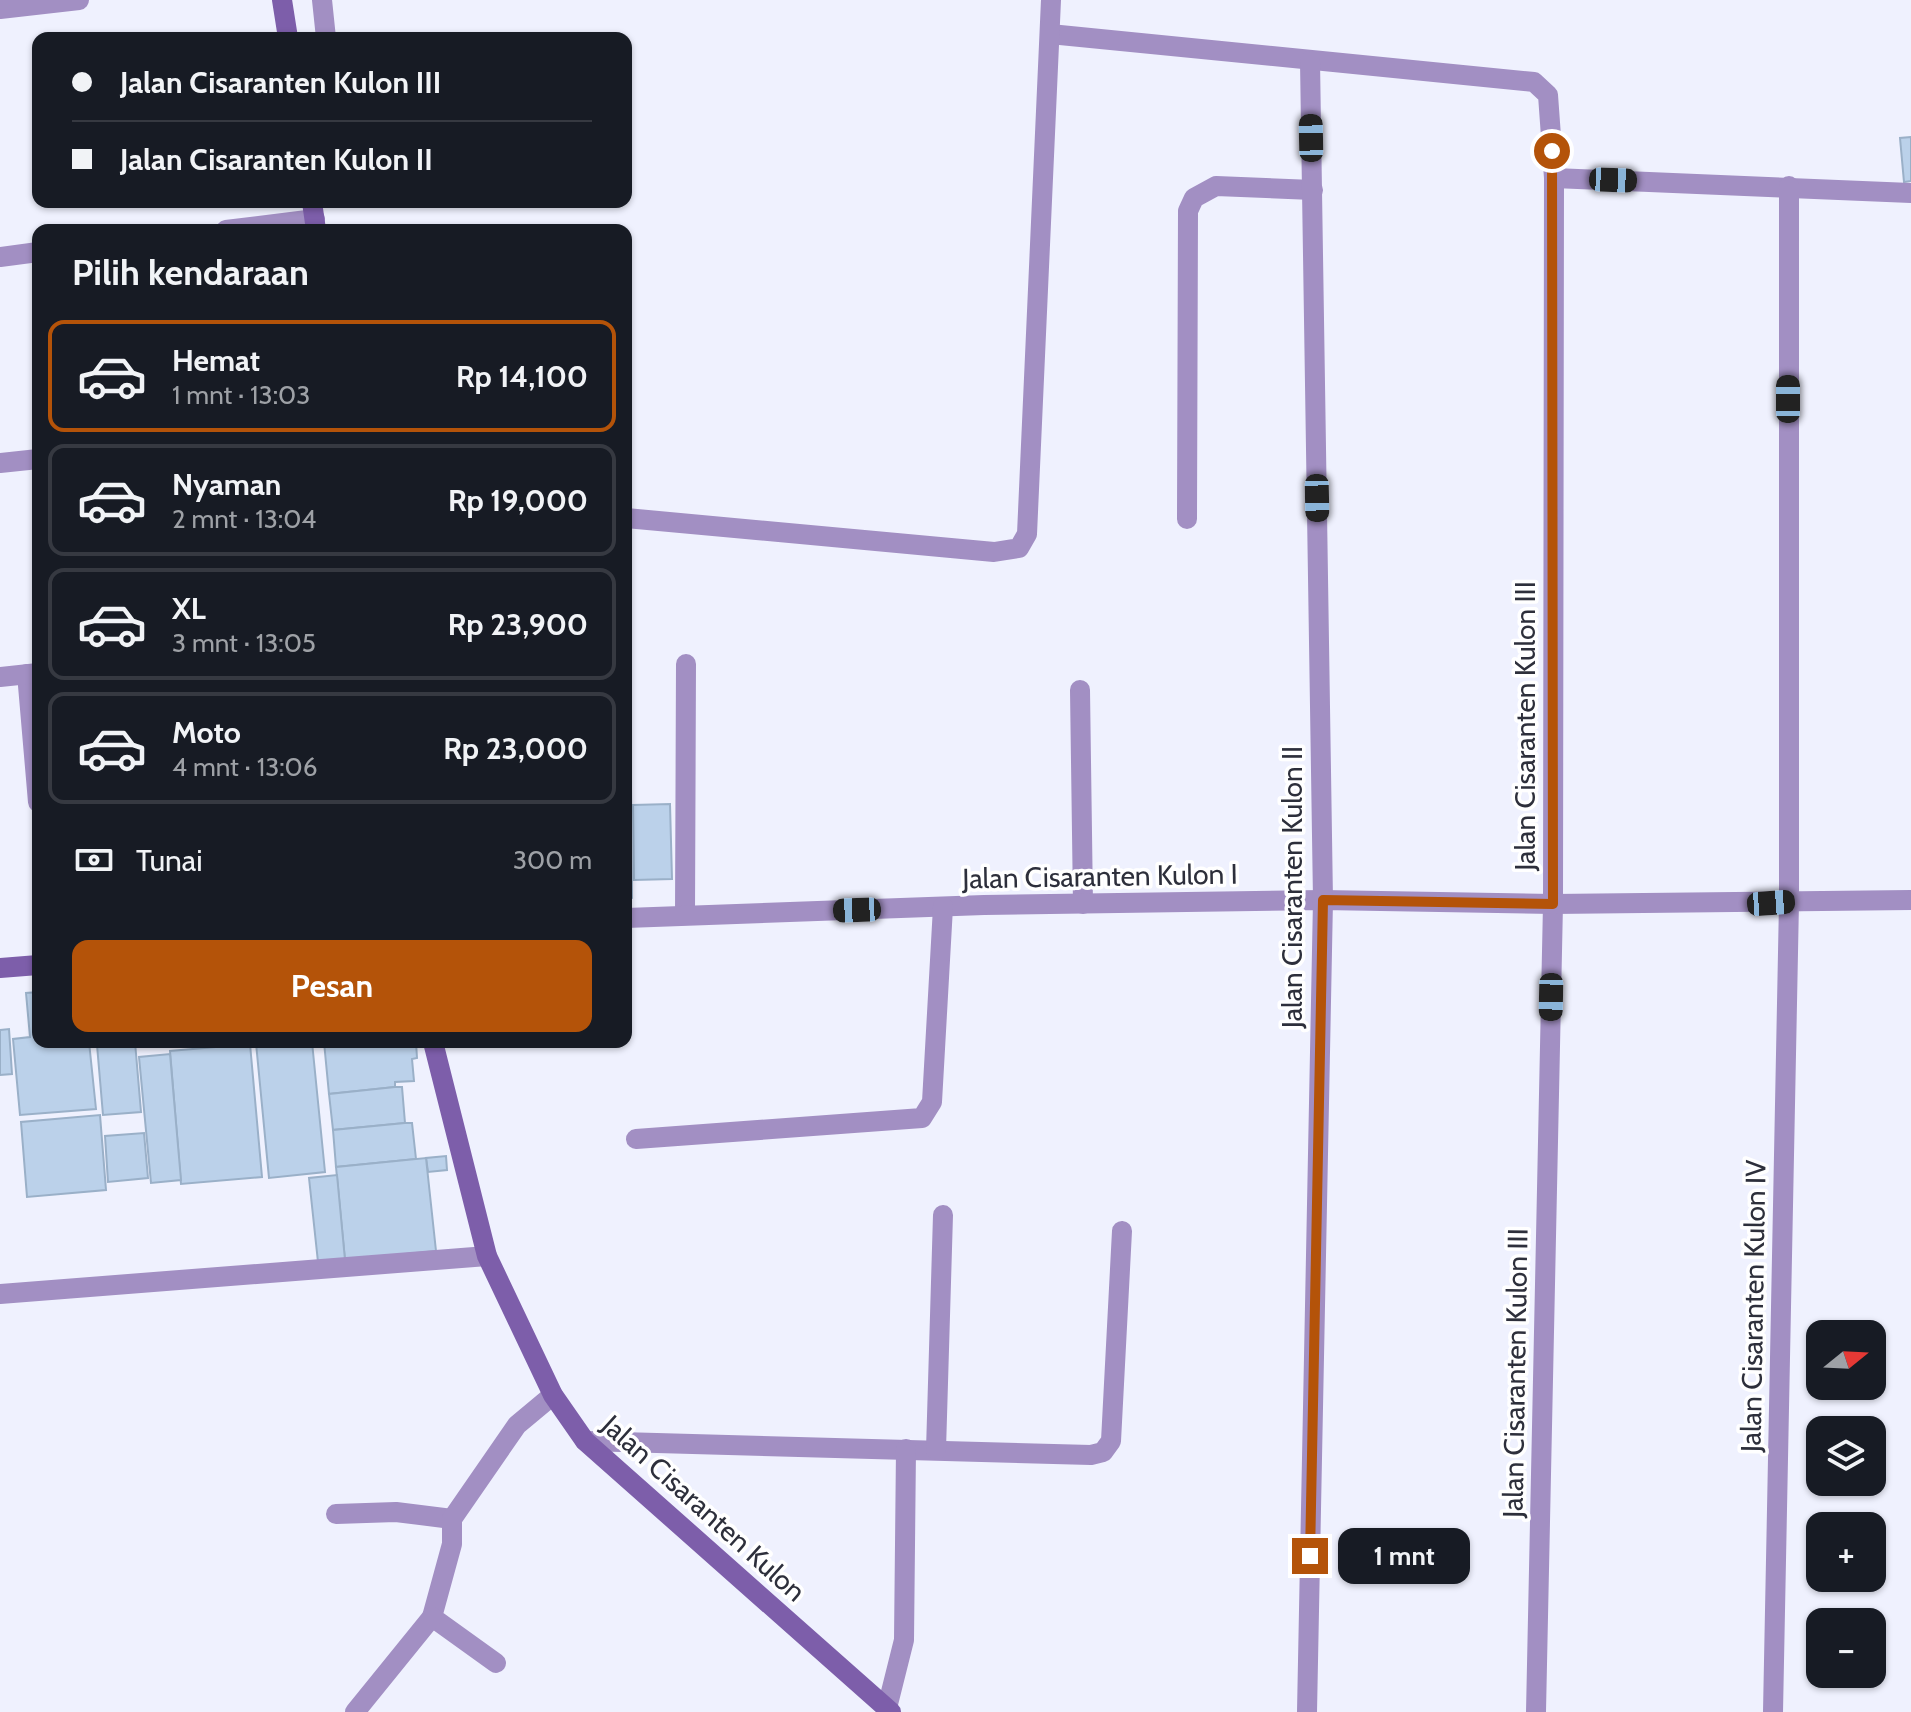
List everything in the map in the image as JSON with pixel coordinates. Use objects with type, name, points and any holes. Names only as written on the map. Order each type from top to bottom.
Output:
[{"type":"main road","points":[[282,0],[287,32]]},
{"type":"main road","points":[[0,968],[32,965]]},
{"type":"main road","name":"Jalan Cisaranten Kulon","points":[[435,1048],[487,1256],[553,1395],[585,1441],[888,1711]]},
{"type":"street","points":[[0,9],[79,0]]},
{"type":"street","points":[[322,0],[325,32]]},
{"type":"street","points":[[632,519],[994,552],[1019,548],[1027,534],[1051,0]]},
{"type":"street","points":[[1050,34],[1310,61]]},
{"type":"street","name":"Jalan Cisaranten Kulon III","points":[[1310,61],[1534,82],[1548,95],[1554,178],[1553,904],[1536,1712]]},
{"type":"street","name":"Jalan Cisaranten Kulon II","points":[[1307,1712],[1323,900],[1310,61]]},
{"type":"street","points":[[1554,178],[1911,193]]},
{"type":"street","points":[[1187,519],[1188,211],[1194,198],[1216,186],[1313,190]]},
{"type":"street","name":"Jalan Cisaranten Kulon IV","points":[[1773,1712],[1789,902],[1789,186]]},
{"type":"street","points":[[267,224],[314,217]]},
{"type":"street","points":[[0,257],[32,253]]},
{"type":"street","points":[[0,463],[32,460]]},
{"type":"street","points":[[685,915],[686,664]]},
{"type":"street","points":[[0,677],[32,674]]},
{"type":"street","points":[[1080,690],[1083,904]]},
{"type":"street","name":"Jalan Cisaranten Kulon I","points":[[632,918],[943,907],[1323,900],[1553,904],[1911,900]]},
{"type":"street","points":[[636,1139],[922,1118],[932,1102],[943,907]]},
{"type":"street","points":[[936,1450],[943,1215]]},
{"type":"street","points":[[585,1441],[1091,1455],[1103,1452],[1111,1441],[1122,1231]]},
{"type":"street","points":[[0,1294],[487,1256]]},
{"type":"street","points":[[355,1712],[432,1617],[452,1544],[452,1519],[517,1425],[553,1395]]},
{"type":"street","points":[[888,1711],[904,1640],[906,1449]]},
{"type":"street","points":[[336,1514],[396,1512],[452,1519]]},
{"type":"street","points":[[432,1617],[496,1663]]},
{"type":"building","points":[[1911,137],[1911,181],[1904,182],[1900,138]]},
{"type":"building","points":[[670,804],[672,879],[634,880],[633,805]]},
{"type":"building","points":[[32,992],[32,1048],[90,1048],[96,1109],[20,1115],[13,1039],[30,1037],[26,993]]},
{"type":"building","points":[[9,1029],[12,1074],[0,1075],[0,1030]]},
{"type":"building","points":[[97,1048],[136,1048],[141,1112],[103,1115]]},
{"type":"building","points":[[250,1048],[262,1177],[181,1184],[170,1051]]},
{"type":"building","points":[[256,1048],[313,1048],[325,1172],[269,1178]]},
{"type":"building","points":[[325,1048],[416,1048],[417,1058],[412,1059],[414,1081],[395,1082],[395,1087],[329,1094]]},
{"type":"building","points":[[170,1054],[181,1180],[151,1183],[139,1057]]},
{"type":"building","points":[[402,1087],[405,1123],[333,1130],[329,1094]]},
{"type":"building","points":[[100,1115],[106,1190],[27,1197],[21,1122]]},
{"type":"building","points":[[412,1123],[416,1159],[336,1167],[333,1130]]},
{"type":"building","points":[[144,1133],[148,1178],[108,1182],[105,1136]]},
{"type":"building","points":[[446,1156],[447,1170],[428,1172],[426,1158]]},
{"type":"building","points":[[426,1158],[436,1251],[345,1260],[336,1167]]},
{"type":"building","points":[[337,1175],[345,1260],[318,1262],[309,1178]]},
{"type":"route","points":[[1310,1556],[1323,900],[1553,904],[1552,151]]}]
